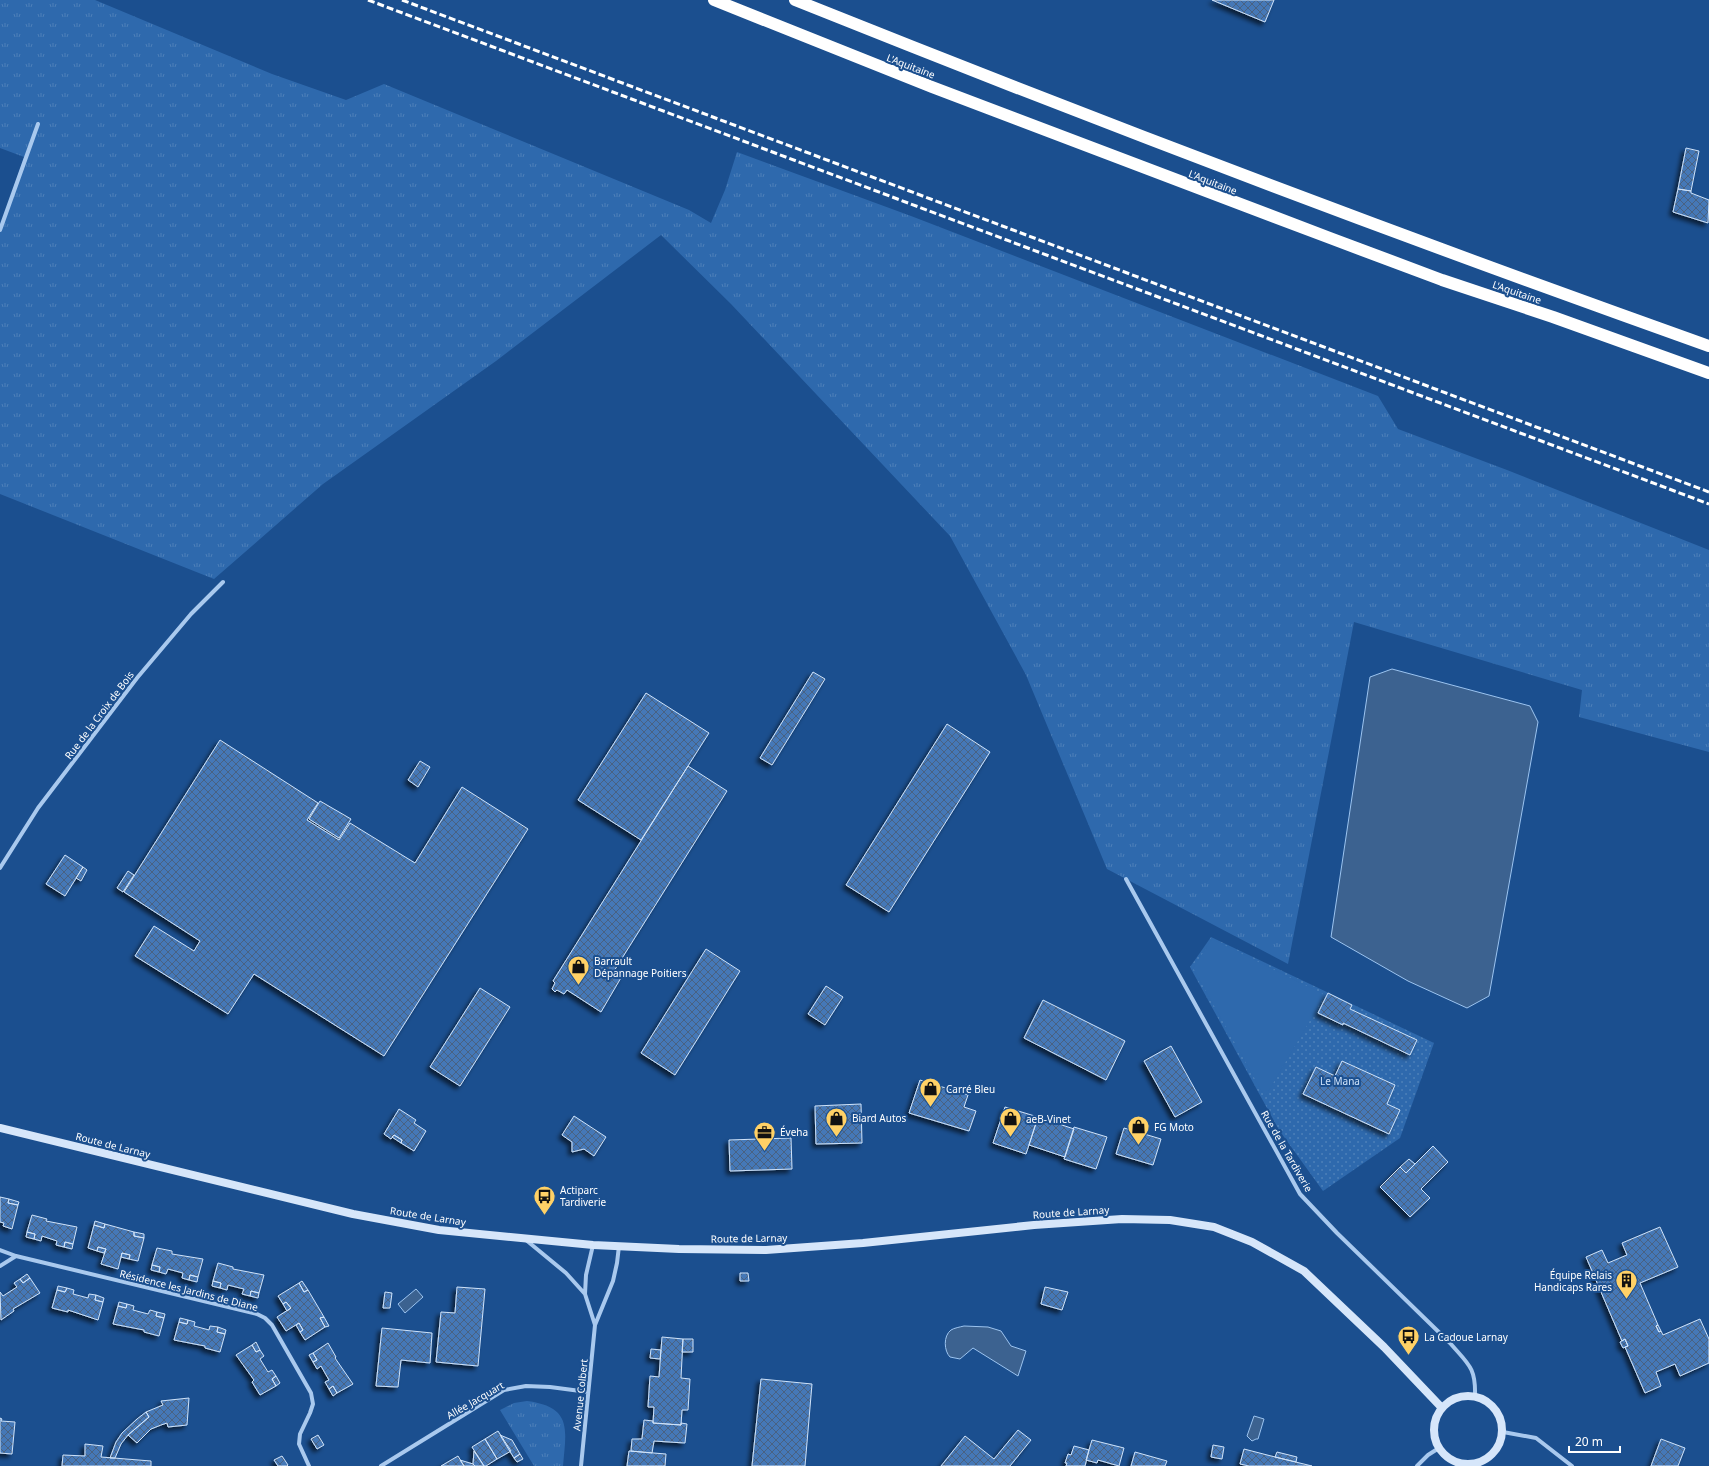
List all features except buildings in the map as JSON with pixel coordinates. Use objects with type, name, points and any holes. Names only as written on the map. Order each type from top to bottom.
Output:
[{"type":"highway","name":"L'Aquitaine","points":[[714,0],[940,90],[1323,236],[1442,280],[1553,317],[1709,373]]},
{"type":"highway","name":"L'Aquitaine","points":[[795,0],[1340,211],[1560,293],[1709,346]]},
{"type":"street","points":[[0,230],[38,124]]},
{"type":"street","name":"Rue de la Croix de Bois","points":[[0,868],[38,808],[137,678],[191,614],[223,582]]},
{"type":"street","name":"Rue de la Tardiverie","points":[[1126,879],[1300,1194],[1337,1233],[1450,1343],[1464,1359],[1474,1375],[1475,1396]]},
{"type":"street","name":"Route de Larnay","points":[[0,1128],[353,1214],[439,1230],[593,1245],[766,1250],[863,1243],[1034,1225],[1122,1219],[1170,1220],[1214,1227],[1252,1242],[1304,1271],[1384,1347],[1442,1408]]},
{"type":"street","name":"Avenue Colbert","points":[[524,1238],[561,1269],[585,1294]]},
{"type":"street","name":"Avenue Colbert","points":[[593,1245],[586,1275],[585,1294],[595,1325]]},
{"type":"street","name":"Avenue Colbert","points":[[581,1466],[595,1325],[613,1281],[619,1246]]},
{"type":"street","name":"Résidence les Jardins de Diane","points":[[0,1250],[16,1256],[257,1314],[265,1318],[272,1326],[311,1393],[313,1404],[310,1414],[300,1434],[299,1444],[310,1466]]},
{"type":"street","points":[[0,1266],[16,1256]]},
{"type":"street","name":"Allée Jacquart","points":[[381,1466],[504,1390],[526,1386],[588,1392]]},
{"type":"street","points":[[1475,1396],[1492,1405],[1502,1422],[1503,1432],[1500,1443],[1495,1452],[1478,1465],[1456,1462],[1447,1456],[1439,1448],[1435,1438],[1434,1428],[1437,1417],[1442,1408],[1457,1398],[1475,1396]]},
{"type":"street","points":[[1503,1432],[1536,1438],[1572,1466]]},
{"type":"street","points":[[1417,1466],[1428,1455],[1439,1448]]},
{"type":"green space","points":[[0,0],[95,0],[272,74],[346,100],[384,84],[689,210],[711,223],[725,190],[737,152],[911,216],[1378,396],[1398,429],[1507,470],[1709,550],[1709,752],[1579,717],[1582,690],[1354,622],[1288,964],[1107,869],[1026,675],[950,536],[731,304],[661,235],[496,361],[323,484],[214,579],[0,494],[0,229],[24,157],[0,148]]},
{"type":"green space","name":"Le Mana","points":[[1211,937],[1434,1043],[1400,1138],[1323,1191],[1279,1130],[1190,967]]},
{"type":"green space","points":[[1212,939],[1323,994],[1319,1005],[1265,1097],[1193,968]]},
{"type":"green space","points":[[527,1401],[542,1404],[552,1409],[559,1415],[563,1422],[565,1442],[563,1466],[534,1466],[500,1410],[514,1403]]},
{"type":"shaded area","points":[[1392,669],[1530,706],[1538,722],[1489,996],[1467,1008],[1408,981],[1331,937],[1370,677]]},
{"type":"shaded area","points":[[416,1289],[423,1297],[405,1313],[398,1304]]},
{"type":"shaded area","points":[[964,1326],[988,1327],[1001,1331],[1011,1346],[1026,1351],[1018,1376],[973,1348],[960,1359],[950,1357],[946,1351],[945,1344],[948,1333],[955,1328]]},
{"type":"shaded area","points":[[1254,1416],[1264,1419],[1258,1439],[1252,1441],[1247,1436]]},
{"type":"railway","points":[[368,0],[1709,504]]},
{"type":"railway","points":[[402,0],[1709,492]]},
{"type":"place","name":"Barrault Dépannage Poitiers","points":[[579,986]]},
{"type":"place","name":"Carré Bleu","points":[[930,1108]]},
{"type":"place","name":"Biard Autos","points":[[837,1138]]},
{"type":"place","name":"aeB-Vinet","points":[[1010,1138]]},
{"type":"place","name":"FG Moto","points":[[1138,1146]]},
{"type":"place","name":"Éveha","points":[[765,1152]]},
{"type":"place","name":"Actiparc Tardiverie","points":[[544,1216]]},
{"type":"place","name":"Équipe Relais Handicaps Rares","points":[[1627,1300]]},
{"type":"place","name":"La Cadoue Larnay","points":[[1409,1356]]}]
